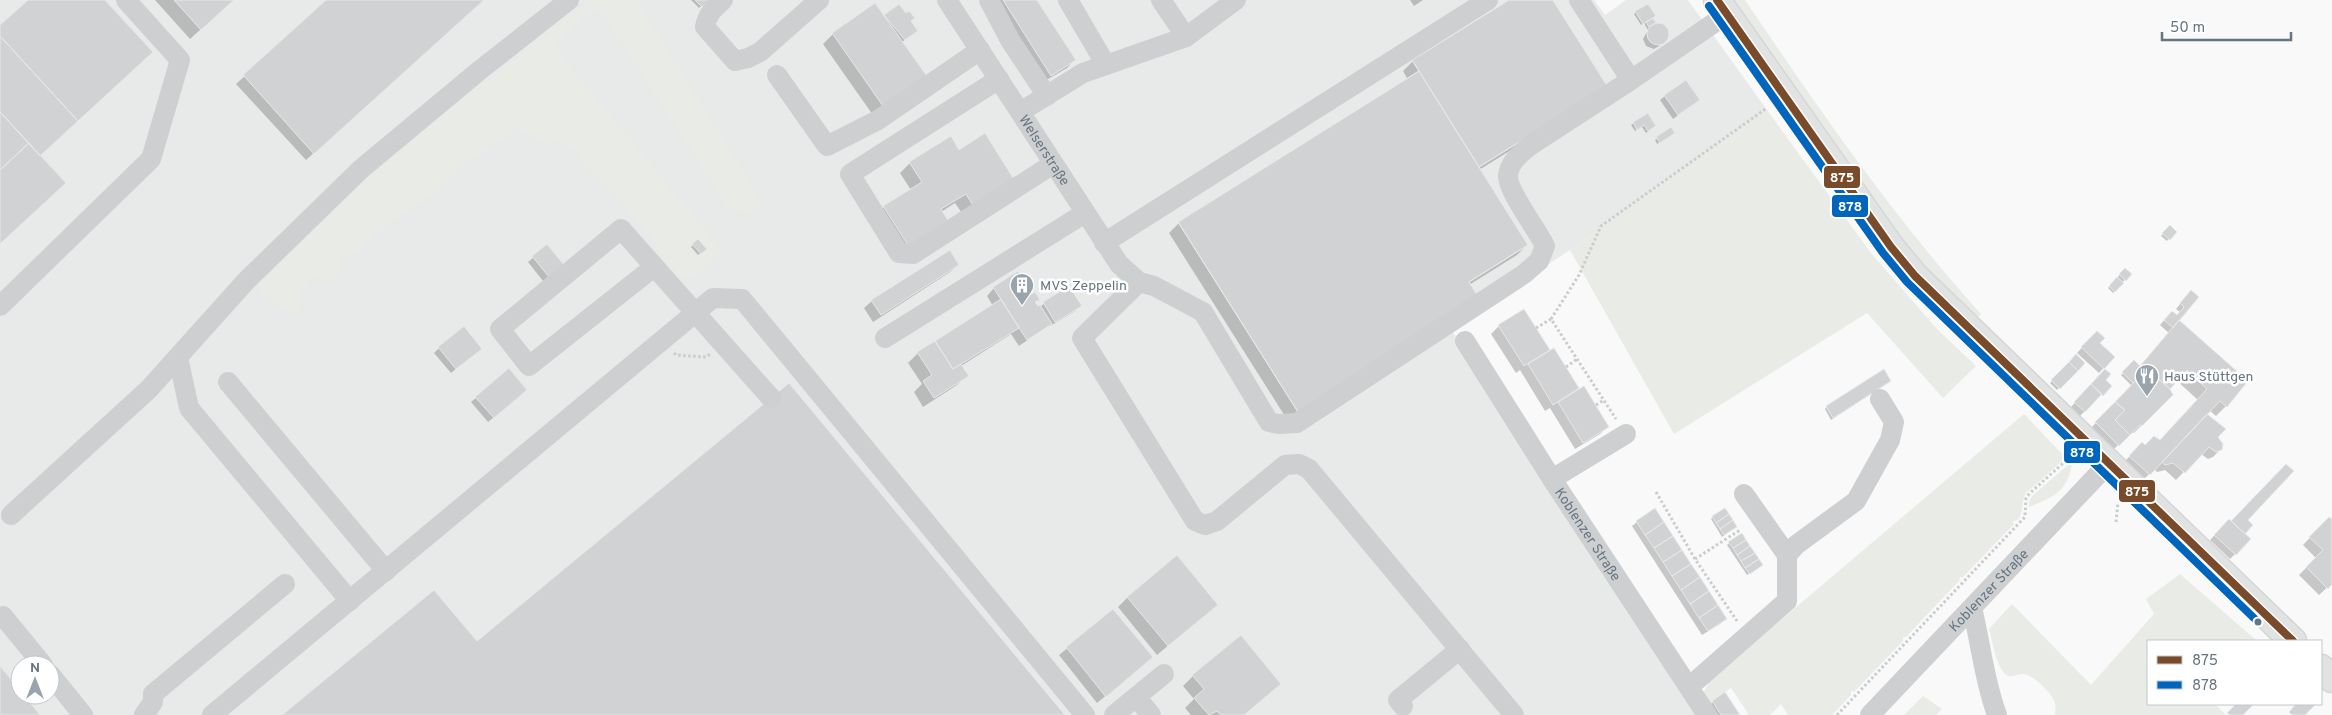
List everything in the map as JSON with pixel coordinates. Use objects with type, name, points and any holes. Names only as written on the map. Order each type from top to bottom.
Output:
[{"type":"main road","points":[[1722,7],[1891,247],[1915,276],[2291,640]]},
{"type":"main road","points":[[2322,669],[2332,679]]},
{"type":"street","points":[[0,306],[151,159],[180,60],[126,0]]},
{"type":"street","points":[[11,515],[136,402],[246,281],[361,169],[480,70],[569,0]]},
{"type":"street","points":[[724,0],[711,11],[706,19],[705,27],[735,61],[748,58],[760,52],[818,0]]},
{"type":"street","name":"Welserstraße","points":[[947,0],[1119,264],[1146,284],[1204,312],[1269,422],[1279,424],[1297,423],[1524,274],[1539,261],[1545,246],[1514,194],[1508,178],[1511,166],[1517,156],[1531,145],[1631,80]]},
{"type":"street","points":[[990,0],[1010,40],[1047,96]]},
{"type":"street","points":[[1068,0],[1106,65]]},
{"type":"street","points":[[1161,0],[1186,37]]},
{"type":"street","points":[[1020,112],[1083,73],[1186,37],[1236,0]]},
{"type":"street","points":[[1104,243],[1488,0]]},
{"type":"street","points":[[1579,0],[1631,80],[1722,7]]},
{"type":"street","points":[[777,75],[827,146],[878,120],[980,50]]},
{"type":"street","points":[[999,79],[850,174],[900,253],[913,254],[1053,164]]},
{"type":"street","points":[[885,338],[1085,213]]},
{"type":"street","points":[[654,266],[530,366],[500,329],[621,229],[696,313],[771,398]]},
{"type":"street","points":[[1146,284],[1078,341],[1148,454],[1195,521],[1205,525],[1216,521],[1286,465],[1299,464],[1309,469],[1320,490],[1430,621],[1460,649],[1514,715]]},
{"type":"street","points":[[212,715],[713,298],[742,299],[1085,715]]},
{"type":"street","name":"Koblenzer Straße","points":[[1465,341],[1552,480],[1706,715]]},
{"type":"street","points":[[178,357],[189,408],[350,601]]},
{"type":"street","points":[[228,382],[386,570]]},
{"type":"street","points":[[1788,555],[1796,545],[1856,501],[1890,440],[1894,422],[1880,399]]},
{"type":"street","name":"Koblenzer Straße","points":[[1552,480],[1626,434]]},
{"type":"street","name":"Koblenzer Straße","points":[[1870,715],[2108,464]]},
{"type":"street","points":[[1689,687],[1787,601],[1788,555],[1744,494]]},
{"type":"street","points":[[144,715],[153,702],[153,694],[285,584]]},
{"type":"street","points":[[1972,608],[1981,641],[1983,665],[1997,715]]},
{"type":"street","points":[[3,616],[35,655]]},
{"type":"street","points":[[1404,706],[1398,700],[1460,649]]},
{"type":"street","points":[[1114,715],[1164,674]]},
{"type":"street","points":[[60,686],[83,715]]},
{"type":"street","points":[[1136,697],[1151,715]]},
{"type":"path","points":[[1536,328],[1551,319],[1579,274],[1604,223],[1784,95]]},
{"type":"path","points":[[1551,319],[1626,434]]},
{"type":"path","points":[[662,340],[676,355],[706,357],[722,343]]},
{"type":"path","points":[[1566,367],[1577,359]]},
{"type":"path","points":[[1596,405],[1604,400]]},
{"type":"path","points":[[1837,715],[2025,517],[2026,498],[2071,456]]},
{"type":"path","points":[[1656,492],[1695,559],[1748,635]]},
{"type":"path","points":[[2116,522],[2118,502]]},
{"type":"path","points":[[1695,559],[1740,530]]},
{"type":"shaded area","points":[[0,0],[1594,0],[1605,15],[1626,0],[1688,0],[1767,110],[1570,250],[1451,329],[1697,715],[0,715]]},
{"type":"shaded area","points":[[590,0],[637,0],[762,202],[751,213],[729,209],[602,12],[593,10],[556,44],[560,55],[724,251],[692,278],[677,274],[657,249],[647,231],[589,170],[576,151],[555,140],[545,145],[519,128],[466,163],[431,195],[374,235],[358,252],[350,253],[340,259],[339,272],[330,283],[314,277],[302,291],[299,310],[293,311],[281,308],[258,288],[384,165],[429,127]]},
{"type":"shaded area","points":[[1729,0],[1745,0],[1857,161],[1917,239],[1981,314],[1975,320],[1921,267]]},
{"type":"shaded area","points":[[1767,110],[1871,253],[1937,329],[1976,366],[1943,398],[1867,313],[1674,434],[1570,250]]},
{"type":"shaded area","points":[[2024,414],[2064,456],[2061,462],[2025,494],[2018,520],[2013,521],[2014,524],[1963,577],[1960,577],[1959,581],[1906,637],[1903,637],[1903,641],[1854,692],[1851,691],[1851,695],[1832,715],[1788,715],[1781,704],[1770,715],[1749,715],[1731,688],[1712,701],[1721,715],[1714,715],[1706,704],[1704,692],[1710,680]]},
{"type":"shaded area","points":[[2072,464],[2067,481],[2058,492],[2046,500],[2029,507],[2029,501],[2032,496],[2068,465]]},
{"type":"shaded area","points":[[2180,574],[2256,640],[2147,640],[2147,705],[2216,705],[2226,715],[2055,715],[2053,699],[2042,686],[2028,675],[2011,676],[2005,674],[1999,664],[1989,629],[2012,604],[2091,685],[2154,614],[2146,599]]},
{"type":"shaded area","points":[[1923,696],[1942,709],[1936,715],[1904,715]]},
{"type":"building","points":[[28,0],[105,0],[153,52],[78,121],[0,36],[0,25]]},
{"type":"building","points":[[174,0],[234,0],[201,30]]},
{"type":"building","points":[[326,0],[484,0],[314,154],[243,75]]},
{"type":"building","points":[[695,0],[709,0],[702,7]]},
{"type":"building","points":[[1003,0],[1037,0],[1076,60],[1051,76]]},
{"type":"building","points":[[1509,0],[1553,0],[1608,87],[1479,167],[1412,60]]},
{"type":"building","points":[[1509,0],[1553,0],[1608,87],[1479,167],[1528,245],[1469,282],[1479,298],[1298,412],[1178,222],[1419,71],[1412,60]]},
{"type":"building","points":[[875,3],[929,79],[885,109],[832,33]]},
{"type":"building","points":[[899,4],[906,13],[909,11],[915,18],[911,21],[918,31],[905,40],[884,15]]},
{"type":"building","points":[[1648,4],[1656,16],[1643,24],[1635,11]]},
{"type":"building","points":[[1653,18],[1656,23],[1649,27],[1646,22]]},
{"type":"building","points":[[1658,23],[1666,26],[1669,34],[1666,42],[1658,45],[1650,42],[1647,34],[1650,26]]},
{"type":"building","points":[[0,36],[78,121],[40,156],[0,112]]},
{"type":"building","points":[[1419,71],[1528,245],[1469,282],[1479,298],[1298,412],[1178,222]]},
{"type":"building","points":[[1686,80],[1700,100],[1678,115],[1664,95]]},
{"type":"building","points":[[0,112],[29,143],[0,170]]},
{"type":"building","points":[[1648,113],[1656,126],[1648,131],[1644,125],[1637,130],[1633,122]]},
{"type":"building","points":[[1671,127],[1675,133],[1660,143],[1656,137]]},
{"type":"building","points":[[985,133],[1015,181],[974,207],[966,194],[941,209],[949,222],[909,247],[883,206],[922,182],[909,162],[951,136],[959,150]]},
{"type":"building","points":[[29,143],[66,183],[0,244],[0,170]]},
{"type":"building","points":[[2170,225],[2177,232],[2170,240],[2162,233]]},
{"type":"building","points":[[698,239],[707,249],[701,254],[692,244]]},
{"type":"building","points":[[547,244],[564,265],[549,277],[532,256]]},
{"type":"building","points":[[950,250],[959,265],[881,315],[871,300]]},
{"type":"building","points":[[2125,268],[2132,274],[2126,281],[2119,274]]},
{"type":"building","name":"MVS Zeppelin","points":[[1018,271],[1030,290],[1028,292],[1030,295],[1035,292],[1040,300],[1035,302],[1038,306],[1040,305],[1052,324],[1027,340],[993,287]]},
{"type":"building","points":[[2117,277],[2124,283],[2115,292],[2109,286]]},
{"type":"building","points":[[1069,286],[1082,306],[1055,322],[1043,302]]},
{"type":"building","points":[[2191,290],[2199,297],[2173,328],[2164,320],[2172,311],[2177,315],[2184,307],[2180,303]]},
{"type":"building","points":[[1001,299],[1019,328],[953,369],[935,341]]},
{"type":"building","points":[[1524,309],[1550,350],[1524,366],[1498,325]]},
{"type":"building","points":[[2179,320],[2248,381],[2227,407],[2220,401],[2150,475],[2129,456],[2142,442],[2145,445],[2154,436],[2160,440],[2207,389],[2187,370],[2170,389],[2147,369],[2145,371],[2140,366]]},
{"type":"building","points":[[464,326],[482,349],[456,369],[438,347]]},
{"type":"building","points":[[2097,331],[2105,338],[2100,343],[2115,357],[2104,369],[2081,347]]},
{"type":"building","points":[[935,341],[953,369],[961,364],[969,376],[934,398],[923,381],[932,375],[917,352]]},
{"type":"building","points":[[1554,348],[1579,388],[1553,405],[1528,364]]},
{"type":"building","points":[[2076,354],[2085,363],[2078,371],[2069,362]]},
{"type":"building","points":[[2134,360],[2145,371],[2133,383],[2122,372]]},
{"type":"building","points":[[2069,362],[2078,371],[2060,389],[2051,380]]},
{"type":"building","points":[[509,368],[527,390],[494,418],[475,397]]},
{"type":"building","points":[[1884,369],[1891,381],[1833,418],[1826,406]]},
{"type":"building","points":[[2105,369],[2111,374],[2106,380],[2112,386],[2103,396],[2091,384]]},
{"type":"building","points":[[2147,369],[2170,389],[2173,395],[2142,426],[2140,425],[2130,435],[2115,420],[2125,410],[2115,402]]},
{"type":"building","points":[[789,383],[1065,715],[282,715],[434,590],[477,641]]},
{"type":"building","points":[[2091,384],[2102,394],[2085,412],[2074,402]]},
{"type":"building","points":[[1584,386],[1609,427],[1583,443],[1558,402]]},
{"type":"building","points":[[2115,402],[2125,410],[2115,420],[2130,435],[2119,446],[2095,422]]},
{"type":"building","points":[[2207,414],[2226,429],[2218,437],[2223,444],[2222,450],[2216,452],[2209,447],[2185,473],[2173,463],[2165,465],[2162,462]]},
{"type":"building","points":[[2286,464],[2294,471],[2248,520],[2253,525],[2245,534],[2231,521]]},
{"type":"building","points":[[1655,508],[1664,522],[1645,535],[1636,521]]},
{"type":"building","points":[[1725,508],[1729,514],[1716,523],[1712,516]]},
{"type":"building","points":[[1729,514],[1733,520],[1720,529],[1716,523]]},
{"type":"building","points":[[2329,517],[2332,519],[2332,584],[2328,589],[2306,567],[2323,550],[2309,537]]},
{"type":"building","points":[[2229,519],[2251,539],[2236,555],[2214,535]]},
{"type":"building","points":[[1733,520],[1737,527],[1724,535],[1720,529]]},
{"type":"building","points":[[1664,522],[1673,536],[1654,548],[1645,535]]},
{"type":"building","points":[[1742,533],[1746,540],[1733,548],[1728,542]]},
{"type":"building","points":[[1673,536],[1682,550],[1663,562],[1654,548]]},
{"type":"building","points":[[1746,540],[1750,546],[1737,555],[1733,548]]},
{"type":"building","points":[[1750,546],[1755,553],[1741,561],[1737,555]]},
{"type":"building","points":[[1682,550],[1691,564],[1672,576],[1663,562]]},
{"type":"building","points":[[1755,553],[1759,559],[1745,568],[1741,561]]},
{"type":"building","points":[[1177,555],[1218,605],[1168,646],[1127,597]]},
{"type":"building","points":[[1759,559],[1763,565],[1750,574],[1745,568]]},
{"type":"building","points":[[1691,564],[1700,577],[1681,590],[1672,576]]},
{"type":"building","points":[[1700,577],[1709,591],[1690,604],[1681,590]]},
{"type":"building","points":[[1709,591],[1718,605],[1699,618],[1690,604]]},
{"type":"building","points":[[1718,605],[1727,619],[1708,631],[1699,618]]},
{"type":"building","points":[[1113,609],[1153,657],[1106,697],[1066,647]]},
{"type":"building","points":[[1241,635],[1281,684],[1244,715],[1221,715],[1217,711],[1209,715],[1194,698],[1204,689],[1192,675]]},
{"type":"building","points":[[0,666],[10,678],[10,705],[32,705],[40,715],[0,715]]},
{"type":"building","points":[[1725,692],[1740,715],[1721,715],[1712,701]]},
{"type":"building","points":[[2235,705],[2253,705],[2243,715],[2230,715],[2227,713]]},
{"type":"building","points":[[2295,705],[2315,705],[2305,715],[2292,715],[2289,712]]},
{"type":"transit line","name":"875","points":[[1717,0],[1891,247],[1915,276],[2292,640]]},
{"type":"transit line","name":"878","points":[[1709,6],[1883,253],[1907,282],[2258,622]]},
{"type":"place","name":"MVS Zeppelin","points":[[1022,306]]},
{"type":"place","name":"Haus Stüttgen","points":[[2147,397]]}]
